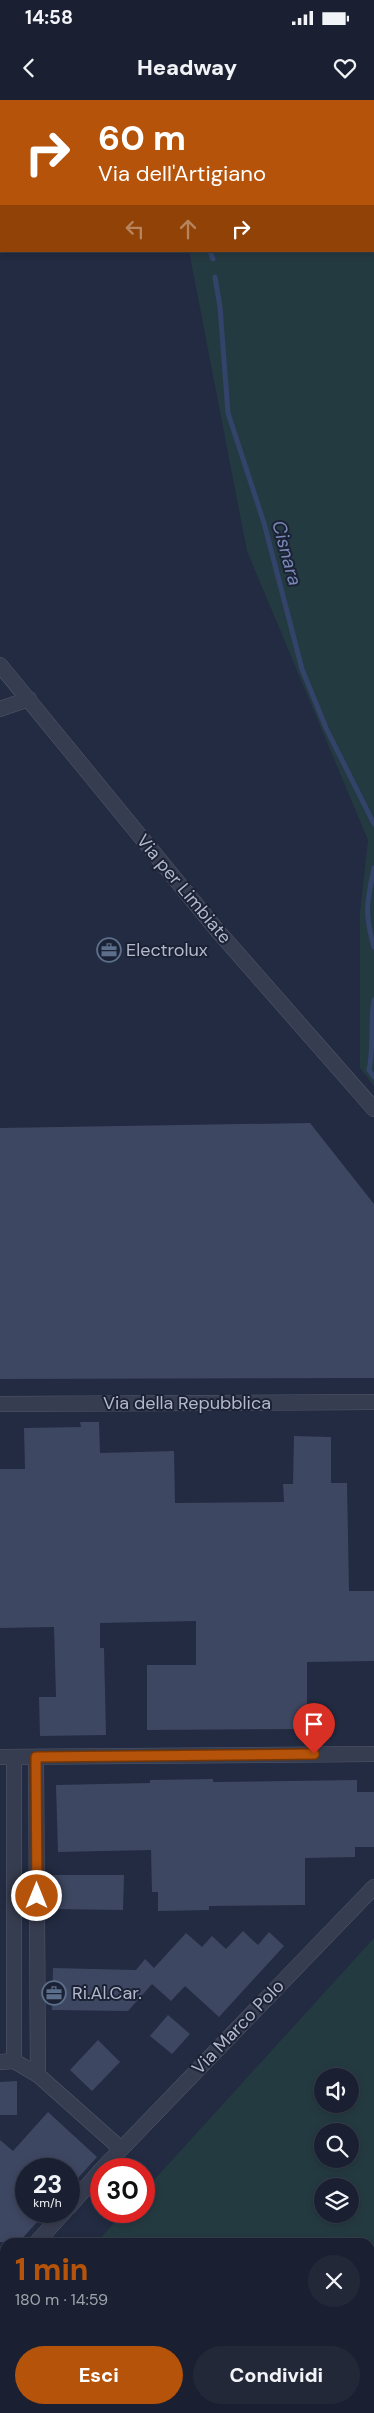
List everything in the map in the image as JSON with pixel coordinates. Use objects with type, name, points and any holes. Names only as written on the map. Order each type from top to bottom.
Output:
[{"type":"street","name":"Via per Limbiate","points":[[0,665],[217,930],[374,1109]]},
{"type":"street","points":[[0,709],[29,699]]},
{"type":"street","name":"Via della Repubblica","points":[[0,1404],[374,1402]]},
{"type":"street","points":[[120,2148],[38,2075],[7,2062],[7,1757],[374,1754]]},
{"type":"street","points":[[36,1757],[38,2075]]},
{"type":"street","name":"Via Marco Polo","points":[[111,2158],[374,1887]]},
{"type":"street","name":"Via Marco Polo","points":[[80,2194],[90,2183]]},
{"type":"street","points":[[41,2238],[54,2223]]},
{"type":"shaded area","points":[[189,252],[374,252],[374,1086],[360,1068],[360,913],[368,840],[247,551]]},
{"type":"shaded area","points":[[374,1938],[374,2238],[101,2238],[114,2223],[155,2223],[155,2179]]},
{"type":"building","points":[[310,1123],[374,1204],[374,1378],[0,1379],[0,1128]]},
{"type":"building","points":[[80,1422],[99,1422],[100,1453],[174,1451],[175,1503],[284,1502],[283,1484],[293,1484],[294,1436],[331,1437],[331,1483],[347,1483],[349,1591],[374,1591],[374,1661],[307,1662],[307,1729],[147,1730],[147,1665],[196,1665],[196,1621],[100,1623],[100,1648],[104,1648],[106,1735],[40,1736],[39,1697],[56,1697],[54,1627],[0,1628],[0,1469],[25,1469],[24,1428],[81,1427]]},
{"type":"building","points":[[213,1779],[213,1782],[357,1780],[357,1792],[374,1792],[374,1847],[355,1847],[355,1857],[305,1858],[305,1905],[209,1906],[209,1910],[158,1911],[158,1892],[152,1892],[151,1850],[58,1852],[56,1785],[150,1783],[150,1780]]},
{"type":"building","points":[[52,1875],[124,1875],[123,1910],[52,1909]]},
{"type":"building","points":[[243,1931],[258,1945],[269,1932],[284,1946],[219,2017],[185,1986],[171,2001],[152,1984],[128,2011],[52,2010],[53,1968],[136,1970],[145,1959],[154,1968],[186,1933],[202,1947],[212,1936],[226,1949]]},
{"type":"building","points":[[168,2015],[190,2034],[172,2054],[150,2036]]},
{"type":"building","points":[[98,2040],[120,2062],[92,2091],[70,2070]]},
{"type":"building","points":[[17,2081],[17,2115],[0,2115],[0,2082]]},
{"type":"building","points":[[48,2112],[97,2157],[90,2158],[90,2165],[80,2176],[80,2158],[15,2158],[15,2223],[36,2223],[23,2238],[0,2238],[0,2140],[13,2151]]},
{"type":"waterway","name":"Cisnara","points":[[210,252],[213,259]]},
{"type":"waterway","name":"Cisnara","points":[[215,277],[220,307],[228,413],[264,523],[302,669],[326,728],[374,824]]},
{"type":"waterway","name":"Cisnara","points":[[374,868],[368,908],[369,925],[374,947]]},
{"type":"waterway","name":"Cisnara","points":[[374,1000],[369,1070],[374,1077]]},
{"type":"place","name":"Electrolux","points":[[109,950]]},
{"type":"place","name":"Ri.Al.Car.","points":[[54,1993]]},
{"type":"route","points":[[37,1896],[36,1757],[314,1754]]}]
